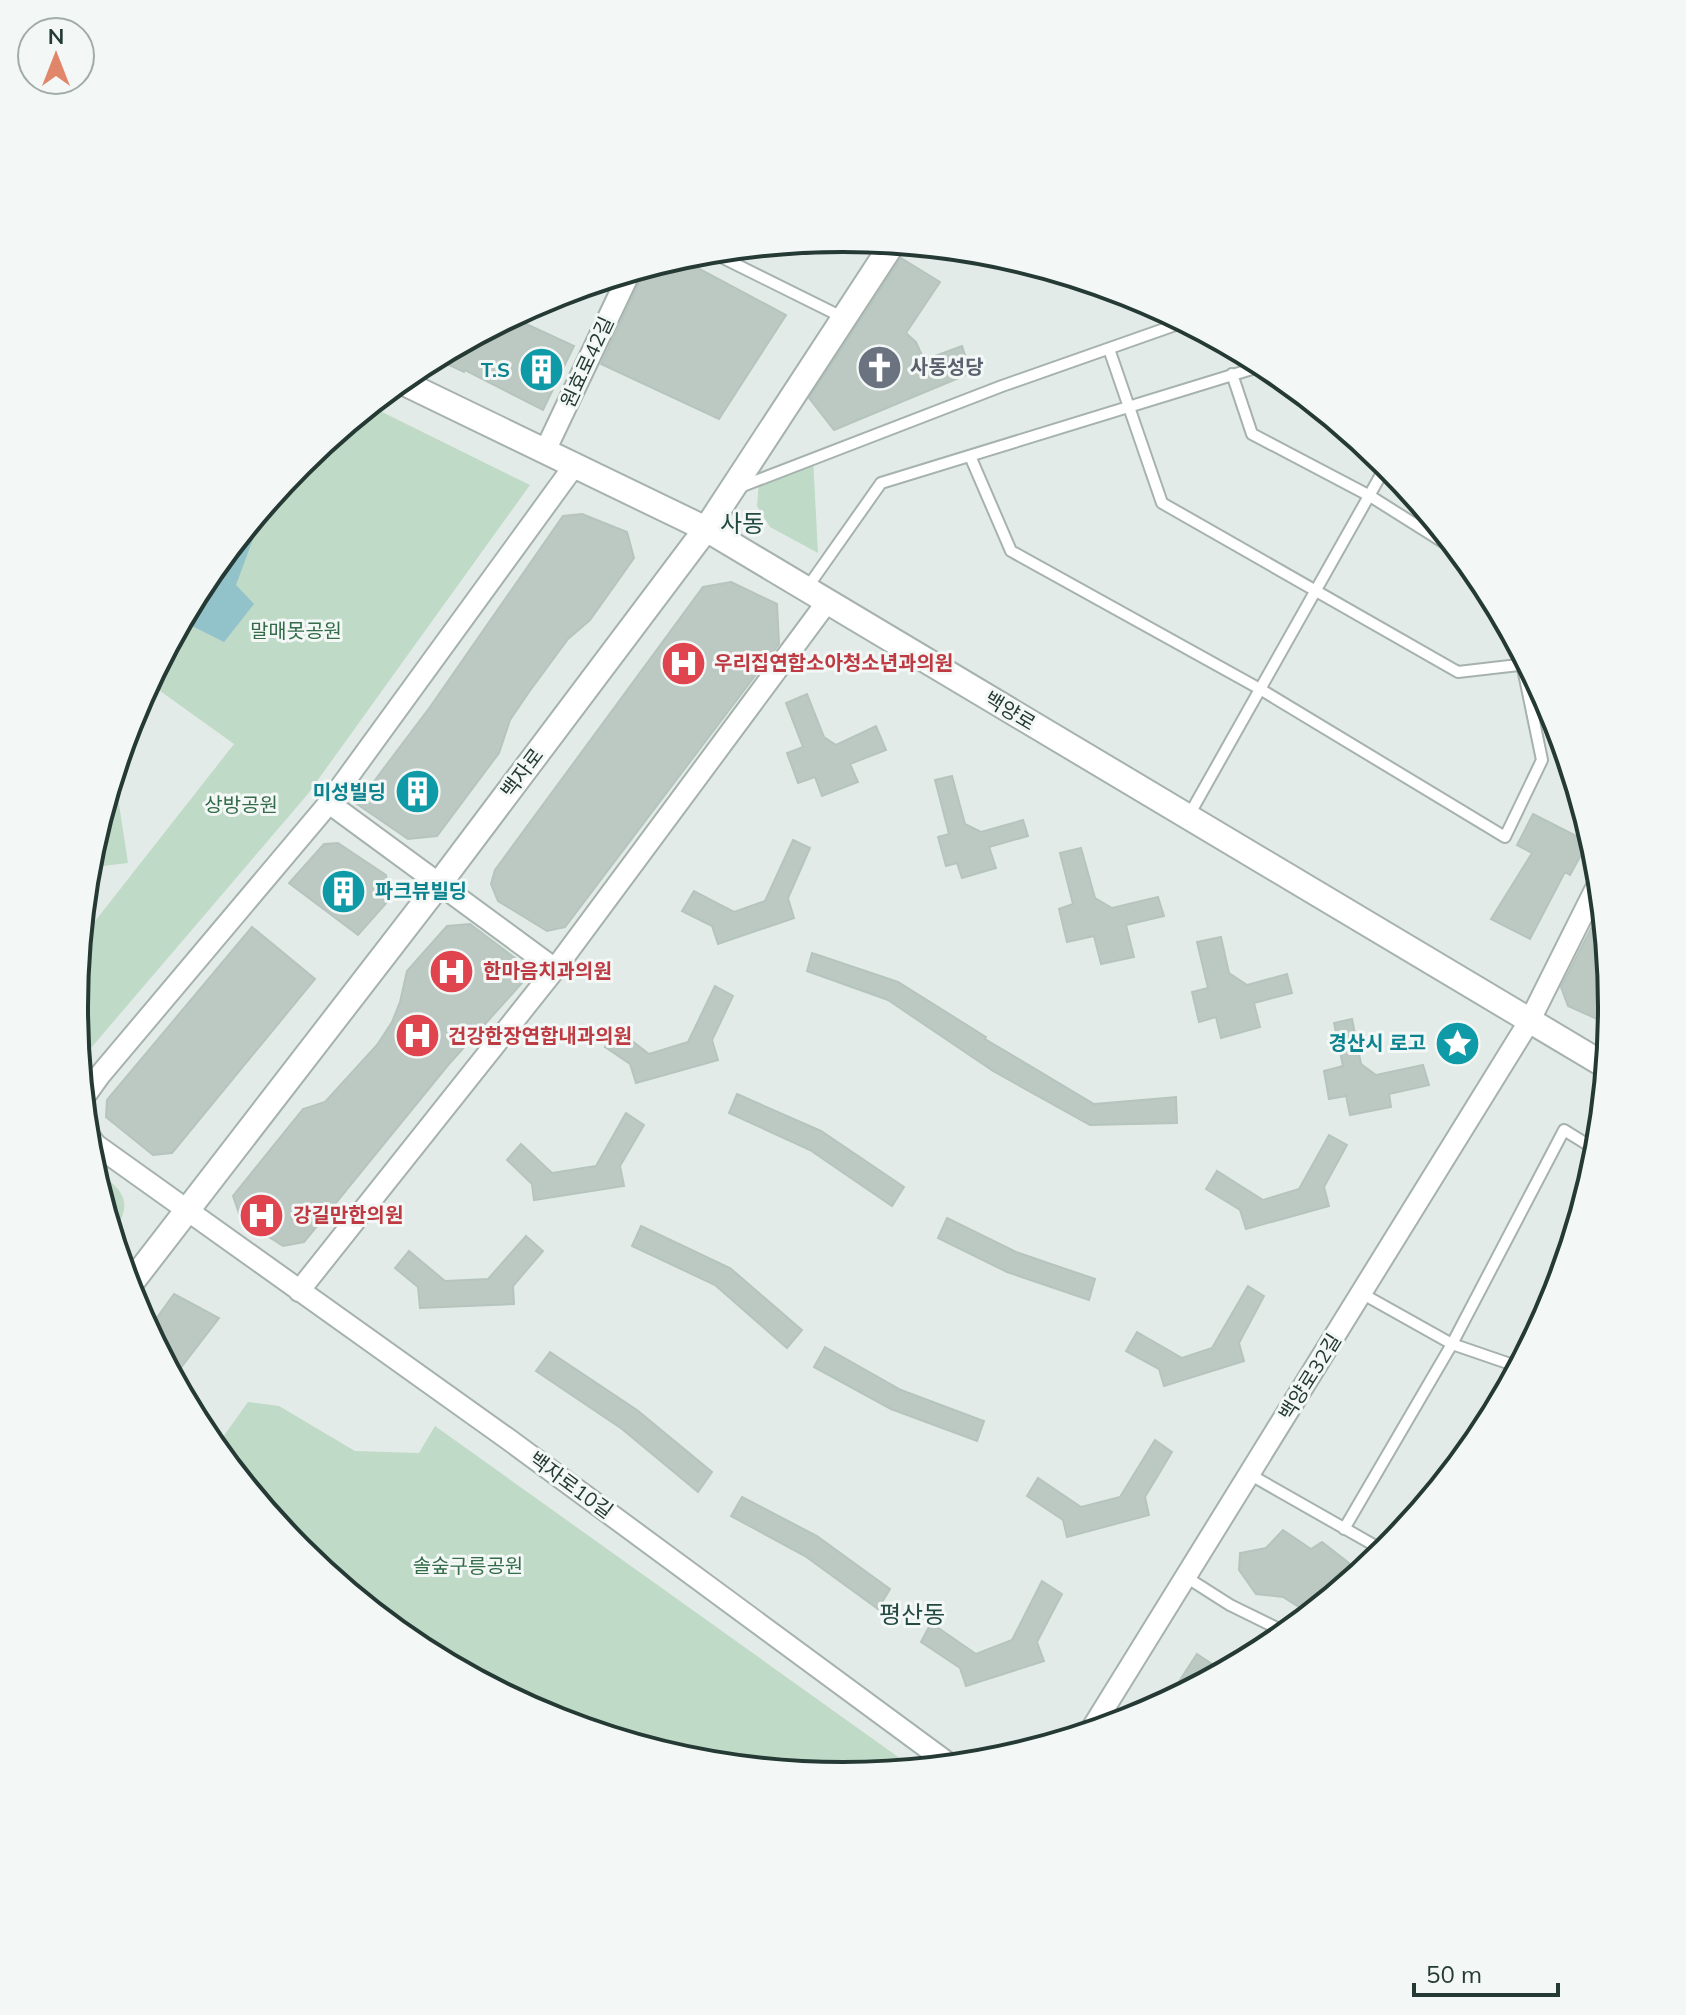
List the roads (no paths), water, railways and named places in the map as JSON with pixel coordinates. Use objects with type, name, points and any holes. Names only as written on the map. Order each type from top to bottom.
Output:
[{"type":"street","name":"백자로","points":[[137,1275],[439,884],[706,529],[886,254]]},
{"type":"street","name":"원효로42길","points":[[545,451],[617,288]]},
{"type":"street","name":"백양로","points":[[413,387],[706,529],[1596,1060]]},
{"type":"street","points":[[92,1086],[329,803],[574,466]]},
{"type":"street","points":[[299,1291],[555,969],[817,596]]},
{"type":"street","points":[[329,803],[555,969]]},
{"type":"street","name":"백양로32길","points":[[1099,1717],[1530,1020],[1590,899]]},
{"type":"street","name":"백자로10길","points":[[102,1149],[508,1439],[939,1756]]},
{"type":"lane","points":[[730,261],[844,318]]},
{"type":"lane","points":[[732,489],[1170,327]]},
{"type":"lane","points":[[1109,349],[1162,503],[1458,672],[1516,666]]},
{"type":"lane","points":[[817,596],[881,483],[1246,370]]},
{"type":"lane","points":[[1232,374],[1252,434],[1370,496],[1431,534]]},
{"type":"lane","points":[[970,456],[1011,551],[1260,689],[1505,837],[1542,760],[1531,697]]},
{"type":"lane","points":[[1188,817],[1380,477]]},
{"type":"lane","points":[[1344,1529],[1452,1344],[1564,1130],[1585,1143]]},
{"type":"lane","points":[[1361,1293],[1452,1344],[1508,1363]]},
{"type":"lane","points":[[1249,1474],[1373,1545]]},
{"type":"lane","points":[[1186,1577],[1230,1605],[1274,1627]]},
{"type":"water","points":[[253,537],[236,585],[254,604],[224,642],[192,626]]},
{"type":"place","name":"사동성당","points":[[879,367]]},
{"type":"place","name":"T.S","points":[[541,370]]},
{"type":"place","name":"우리집연합소아청소년과의원","points":[[683,663]]},
{"type":"place","name":"미성빌딩","points":[[417,792]]},
{"type":"place","name":"파크뷰빌딩","points":[[344,891]]},
{"type":"place","name":"한마음치과의원","points":[[452,971]]},
{"type":"place","name":"건강한장연합내과의원","points":[[417,1036]]},
{"type":"place","name":"경산시 로고","points":[[1457,1043]]},
{"type":"place","name":"강길만한의원","points":[[262,1215]]},
{"type":"district","name":"사동","points":[[742,524]]},
{"type":"district","name":"평산동","points":[[912,1615]]},
{"type":"park label","name":"말매못공원","points":[[296,631]]},
{"type":"park label","name":"상방공원","points":[[241,805]]},
{"type":"park label","name":"솔숲구릉공원","points":[[468,1566]]}]
